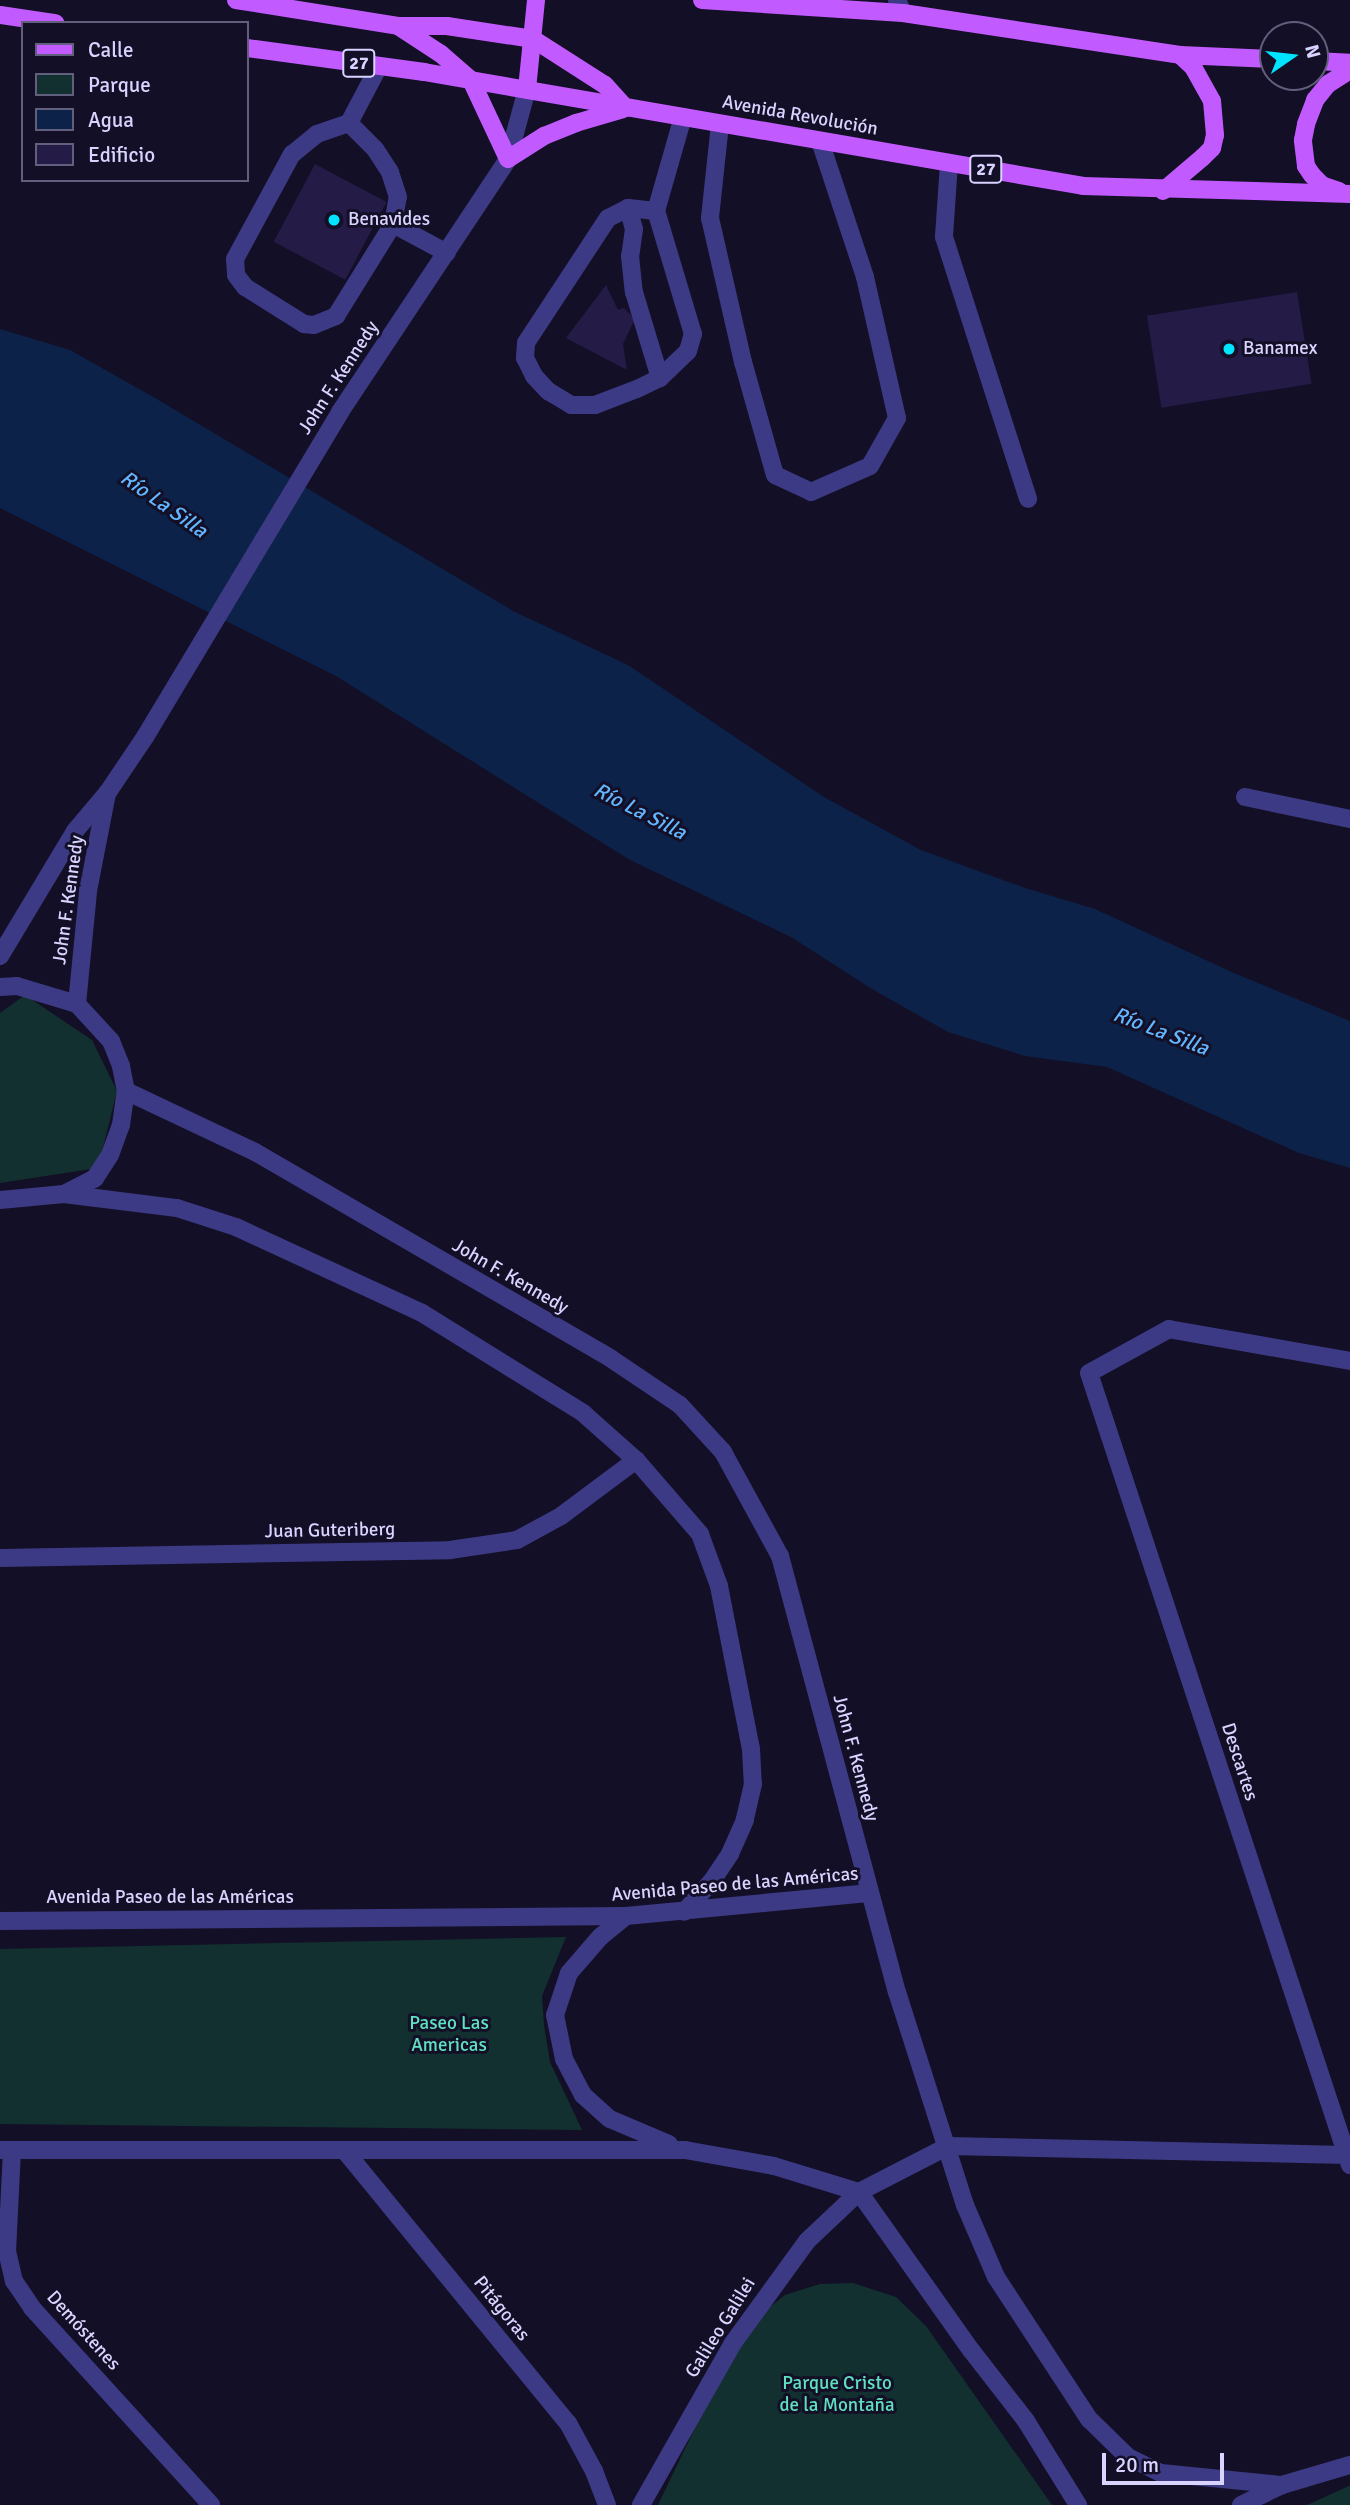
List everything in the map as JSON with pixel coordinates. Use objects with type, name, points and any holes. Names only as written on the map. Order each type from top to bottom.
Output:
[{"type":"main road","points":[[236,0],[398,26],[447,26],[533,39],[604,85],[626,108],[544,136],[508,159],[471,80],[441,54],[398,26]]},
{"type":"main road","points":[[527,89],[536,0]]},
{"type":"main road","points":[[702,0],[900,7],[1180,55],[1259,58]]},
{"type":"main road","points":[[0,15],[41,21]]},
{"type":"main road","name":"Avenida Revolución","points":[[248,48],[527,89],[1083,186],[1163,191],[1348,194]]},
{"type":"main road","points":[[1163,191],[1212,148],[1215,135],[1215,119],[1209,93],[1194,68],[1180,55]]},
{"type":"main road","points":[[1329,61],[1350,62]]},
{"type":"main road","points":[[1348,194],[1322,185],[1311,175],[1306,166],[1303,140],[1315,100],[1328,84],[1350,70]]},
{"type":"street","points":[[349,122],[375,149],[390,172],[398,197],[393,224],[336,316],[323,324],[304,324],[245,287],[236,275],[235,259],[292,154],[317,134],[349,122],[379,66]]},
{"type":"street","name":"John F. Kennedy","points":[[0,956],[75,831],[108,792],[145,737],[340,412],[508,159],[527,89]]},
{"type":"street","points":[[656,211],[628,208],[608,218],[526,343],[525,359],[534,376],[548,391],[571,405],[596,405],[660,378],[688,351],[693,334],[656,211],[683,117]]},
{"type":"street","points":[[720,124],[710,218],[743,362],[775,475],[811,492],[870,466],[897,418],[865,277],[820,141]]},
{"type":"street","points":[[949,163],[944,237],[1028,499]]},
{"type":"street","points":[[628,208],[634,229],[630,256],[634,292],[660,378]]},
{"type":"street","points":[[393,224],[447,253]]},
{"type":"street","name":"John F. Kennedy","points":[[77,1004],[88,891],[108,792]]},
{"type":"street","points":[[1245,797],[1350,818]]},
{"type":"street","points":[[0,987],[17,986],[77,1004],[111,1041],[121,1066],[126,1091],[121,1125],[110,1155],[95,1178],[64,1194]]},
{"type":"street","name":"John F. Kennedy","points":[[126,1091],[254,1152],[610,1358],[680,1405],[723,1452],[780,1556],[868,1894]]},
{"type":"street","points":[[0,1200],[64,1194],[177,1208],[236,1227],[422,1313],[583,1413],[636,1460],[700,1534],[719,1586],[751,1749],[753,1784],[745,1820],[724,1864],[684,1912]]},
{"type":"street","name":"Descartes","points":[[1348,2160],[1088,1373],[1169,1329],[1350,1361]]},
{"type":"street","name":"Juan Guteriberg","points":[[0,1558],[450,1550],[517,1540],[561,1516],[636,1460]]},
{"type":"street","name":"Avenida Paseo de las Américas","points":[[0,1921],[626,1916],[868,1894],[965,2205],[996,2277],[1089,2419],[1128,2457],[1161,2473],[1282,2485],[1350,2465]]},
{"type":"street","points":[[626,1916],[601,1936],[569,1973],[555,2015],[564,2059],[583,2095],[610,2119],[645,2137],[685,2150],[774,2166],[859,2192],[971,2350],[1026,2421],[1078,2505]]},
{"type":"street","points":[[948,2146],[1348,2160]]},
{"type":"street","name":"Galileo Galilei","points":[[640,2505],[733,2343],[807,2241],[859,2192],[948,2146]]},
{"type":"street","points":[[6,2150],[685,2150]]},
{"type":"street","name":"Demóstenes","points":[[6,2150],[7,2251],[14,2281],[32,2308],[211,2505]]},
{"type":"street","name":"Pitágoras","points":[[345,2151],[568,2423],[594,2471],[607,2505]]},
{"type":"street","points":[[1241,2505],[1282,2485]]},
{"type":"green space","points":[[25,995],[92,1040],[117,1091],[98,1168],[0,1183],[0,1013]]},
{"type":"green space","name":"Paseo Las Americas","points":[[566,1937],[542,1996],[544,2025],[550,2062],[582,2130],[0,2124],[0,1949]]},
{"type":"green space","name":"Parque Cristo de la Montaña","points":[[853,2283],[896,2297],[926,2326],[1052,2505],[658,2505],[725,2365],[753,2320],[785,2295],[820,2284]]},
{"type":"green space","points":[[1349,2486],[1350,2505],[1307,2505]]},
{"type":"water","name":"Río La Silla","points":[[0,329],[70,350],[515,612],[628,665],[824,797],[921,850],[1025,888],[1095,909],[1234,973],[1350,1021],[1350,1168],[1299,1153],[1107,1067],[1025,1056],[948,1032],[872,989],[791,937],[630,860],[336,676],[0,508]]},
{"type":"building","points":[[315,164],[387,202],[345,280],[274,242]]},
{"type":"building","points":[[606,285],[618,310],[624,308],[635,319],[623,344],[627,370],[566,338]]},
{"type":"building","name":"Banamex","points":[[1297,292],[1312,384],[1161,408],[1147,316]]},
{"type":"place","name":"Benavides","points":[[334,220]]},
{"type":"place","name":"Banamex","points":[[1229,349]]}]
